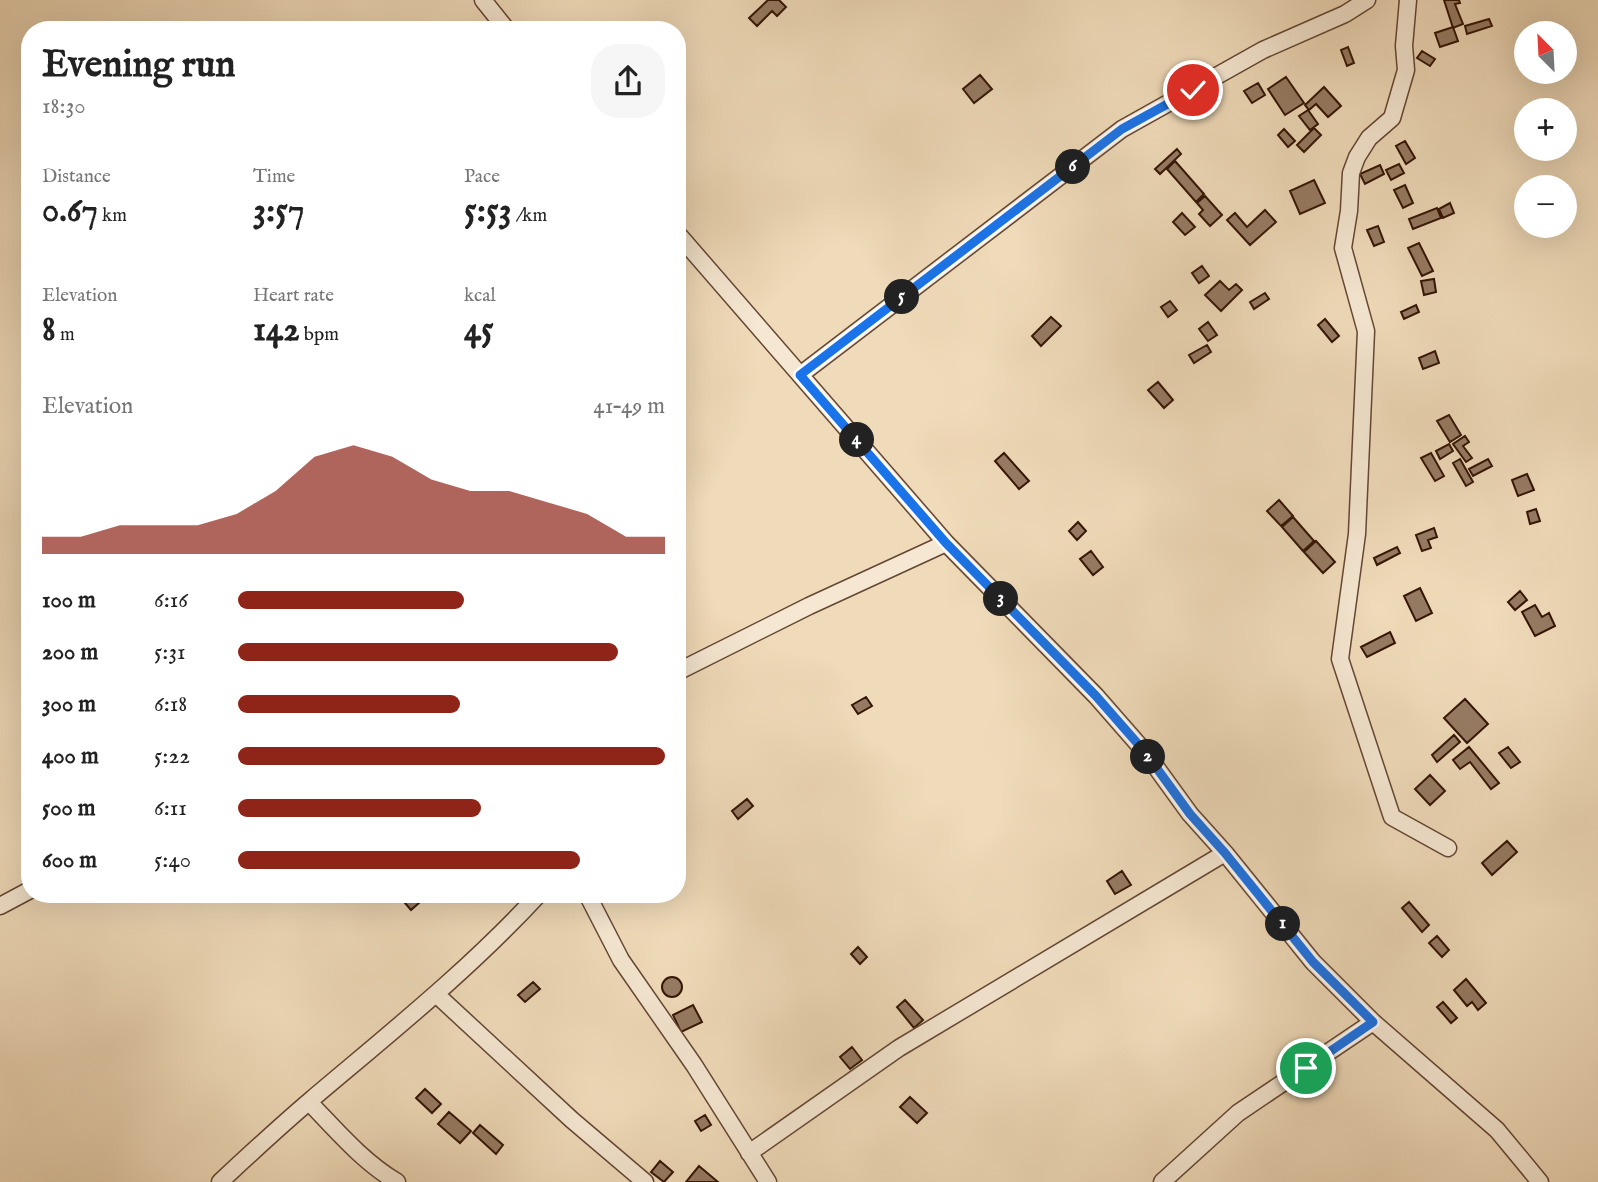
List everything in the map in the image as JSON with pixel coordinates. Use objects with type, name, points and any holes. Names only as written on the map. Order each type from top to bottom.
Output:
[{"type":"street","points":[[483,0],[500,21]]},
{"type":"street","points":[[800,375],[1122,129],[1263,50],[1345,13],[1367,0]]},
{"type":"street","points":[[1408,0],[1404,46],[1406,70],[1392,118],[1369,138],[1351,173],[1343,248],[1366,331],[1357,534],[1340,659],[1392,817],[1448,848]]},
{"type":"street","points":[[686,243],[946,543],[1096,696],[1145,752],[1190,814],[1313,962],[1373,1022],[1497,1130],[1540,1182]]},
{"type":"street","points":[[686,668],[809,606],[946,543]]},
{"type":"street","points":[[749,1153],[900,1048],[1225,853]]},
{"type":"street","points":[[0,906],[21,895]]},
{"type":"street","points":[[220,1182],[309,1102],[437,995],[531,903]]},
{"type":"street","points":[[592,903],[621,960],[694,1065],[768,1182]]},
{"type":"street","points":[[437,995],[572,1120],[645,1182]]},
{"type":"street","points":[[1162,1182],[1238,1113],[1373,1022]]},
{"type":"street","points":[[309,1102],[358,1152],[397,1182]]},
{"type":"building","points":[[768,0],[779,0],[786,7],[777,16],[772,11],[757,26],[749,18]]},
{"type":"building","points":[[1444,0],[1459,0],[1460,3],[1455,4],[1463,24],[1453,28]]},
{"type":"building","points":[[1489,19],[1492,26],[1467,34],[1465,26]]},
{"type":"building","points":[[1453,27],[1458,41],[1440,47],[1435,33]]},
{"type":"building","points":[[1348,47],[1354,63],[1347,66],[1341,50]]},
{"type":"building","points":[[1422,51],[1435,59],[1430,66],[1417,58]]},
{"type":"building","points":[[980,75],[992,89],[974,103],[963,89]]},
{"type":"building","points":[[1286,77],[1304,103],[1285,115],[1268,89]]},
{"type":"building","points":[[1258,83],[1265,95],[1252,103],[1244,91]]},
{"type":"building","points":[[1324,87],[1341,106],[1328,117],[1316,104],[1309,110],[1305,105]]},
{"type":"building","points":[[1308,110],[1318,124],[1310,130],[1299,116]]},
{"type":"building","points":[[1314,128],[1321,135],[1304,152],[1297,145]]},
{"type":"building","points":[[1284,129],[1295,141],[1288,147],[1278,135]]},
{"type":"building","points":[[1405,141],[1415,158],[1406,164],[1396,146]]},
{"type":"building","points":[[1177,149],[1181,154],[1160,174],[1155,169]]},
{"type":"building","points":[[1175,161],[1204,194],[1196,202],[1167,169]]},
{"type":"building","points":[[1399,164],[1404,173],[1391,180],[1386,170]]},
{"type":"building","points":[[1380,165],[1384,174],[1365,184],[1360,174]]},
{"type":"building","points":[[1314,180],[1325,203],[1300,214],[1290,191]]},
{"type":"building","points":[[1405,185],[1413,203],[1403,208],[1394,190]]},
{"type":"building","points":[[1205,196],[1222,215],[1210,226],[1199,214],[1203,210],[1197,203]]},
{"type":"building","points":[[1450,203],[1454,213],[1443,218],[1439,209]]},
{"type":"building","points":[[1437,208],[1441,218],[1413,229],[1409,219]]},
{"type":"building","points":[[1265,210],[1276,222],[1250,245],[1227,220],[1235,213],[1247,227]]},
{"type":"building","points":[[1182,213],[1195,227],[1185,235],[1173,222]]},
{"type":"building","points":[[1378,226],[1384,242],[1374,246],[1367,230]]},
{"type":"building","points":[[1419,243],[1433,271],[1422,276],[1408,248]]},
{"type":"building","points":[[1202,266],[1209,276],[1199,283],[1192,273]]},
{"type":"building","points":[[1434,279],[1436,292],[1424,295],[1421,281]]},
{"type":"building","points":[[1220,281],[1229,290],[1236,284],[1242,290],[1221,311],[1205,295]]},
{"type":"building","points":[[1265,293],[1269,299],[1254,309],[1250,302]]},
{"type":"building","points":[[1170,301],[1177,310],[1168,317],[1161,307]]},
{"type":"building","points":[[1416,305],[1419,312],[1404,319],[1401,312]]},
{"type":"building","points":[[1051,317],[1061,326],[1041,346],[1032,336]]},
{"type":"building","points":[[1325,319],[1339,336],[1332,342],[1318,325]]},
{"type":"building","points":[[1208,322],[1217,335],[1208,341],[1199,329]]},
{"type":"building","points":[[1207,345],[1211,352],[1194,363],[1189,355]]},
{"type":"building","points":[[1435,351],[1439,363],[1423,369],[1419,358]]},
{"type":"building","points":[[1158,382],[1173,400],[1164,408],[1148,390]]},
{"type":"building","points":[[1449,415],[1461,435],[1450,442],[1437,421]]},
{"type":"building","points":[[1465,436],[1469,442],[1463,446],[1472,458],[1466,462],[1453,444]]},
{"type":"building","points":[[1449,444],[1453,451],[1440,459],[1436,451]]},
{"type":"building","points":[[1004,453],[1029,481],[1019,489],[995,461]]},
{"type":"building","points":[[1431,453],[1444,476],[1435,481],[1421,458]]},
{"type":"building","points":[[1460,459],[1473,482],[1466,486],[1453,463]]},
{"type":"building","points":[[1488,459],[1492,466],[1473,476],[1469,469]]},
{"type":"building","points":[[1527,474],[1534,490],[1518,496],[1512,480]]},
{"type":"building","points":[[1279,500],[1293,516],[1281,526],[1267,511]]},
{"type":"building","points":[[1536,509],[1540,521],[1530,524],[1527,512]]},
{"type":"building","points":[[1293,517],[1314,541],[1303,551],[1282,527]]},
{"type":"building","points":[[1078,522],[1086,531],[1077,540],[1069,531]]},
{"type":"building","points":[[1434,528],[1437,537],[1428,540],[1431,548],[1422,551],[1416,535]]},
{"type":"building","points":[[1316,541],[1335,562],[1323,573],[1304,552]]},
{"type":"building","points":[[1397,547],[1400,553],[1377,565],[1374,558]]},
{"type":"building","points":[[1091,551],[1103,567],[1093,575],[1080,559]]},
{"type":"building","points":[[1420,588],[1432,613],[1416,621],[1404,596]]},
{"type":"building","points":[[1520,591],[1527,600],[1515,610],[1508,602]]},
{"type":"building","points":[[1535,605],[1542,617],[1549,613],[1555,626],[1535,636],[1522,612]]},
{"type":"building","points":[[1390,632],[1395,643],[1367,657],[1361,647]]},
{"type":"building","points":[[866,697],[872,706],[858,714],[852,705]]},
{"type":"building","points":[[1465,699],[1488,724],[1467,743],[1444,718]]},
{"type":"building","points":[[1454,735],[1460,742],[1437,762],[1432,755]]},
{"type":"building","points":[[1469,747],[1499,783],[1491,789],[1470,762],[1460,769],[1453,760]]},
{"type":"building","points":[[1508,747],[1520,762],[1511,768],[1499,753]]},
{"type":"building","points":[[1430,775],[1445,791],[1430,805],[1415,789]]},
{"type":"building","points":[[747,799],[753,806],[738,819],[732,811]]},
{"type":"building","points":[[1507,841],[1517,852],[1492,875],[1482,863]]},
{"type":"building","points":[[1122,871],[1131,885],[1115,894],[1107,881]]},
{"type":"building","points":[[1409,902],[1429,925],[1422,932],[1402,908]]},
{"type":"building","points":[[405,903],[419,903],[411,910]]},
{"type":"building","points":[[1437,936],[1449,950],[1442,957],[1429,943]]},
{"type":"building","points":[[858,947],[867,957],[860,964],[851,954]]},
{"type":"building","points":[[672,977],[679,980],[682,987],[679,994],[672,997],[665,994],[662,987],[665,980]]},
{"type":"building","points":[[1466,979],[1486,1003],[1478,1010],[1472,1002],[1467,1006],[1454,990]]},
{"type":"building","points":[[533,982],[540,989],[525,1002],[518,995]]},
{"type":"building","points":[[905,1000],[923,1020],[914,1028],[897,1007]]},
{"type":"building","points":[[1443,1002],[1457,1018],[1451,1023],[1437,1007]]},
{"type":"building","points":[[693,1005],[702,1022],[681,1032],[673,1015]]},
{"type":"building","points":[[852,1047],[862,1060],[850,1069],[840,1057]]},
{"type":"building","points":[[425,1089],[441,1104],[432,1113],[416,1098]]},
{"type":"building","points":[[910,1097],[927,1113],[917,1123],[900,1107]]},
{"type":"building","points":[[449,1112],[471,1131],[460,1143],[438,1124]]},
{"type":"building","points":[[705,1115],[711,1125],[701,1131],[695,1121]]},
{"type":"building","points":[[480,1125],[503,1145],[496,1154],[473,1133]]},
{"type":"building","points":[[660,1161],[673,1172],[664,1182],[651,1172]]},
{"type":"building","points":[[699,1166],[718,1182],[686,1182]]},
{"type":"route","points":[[1193,90],[1122,129],[800,375],[946,543],[1096,696],[1145,752],[1190,814],[1313,962],[1373,1022],[1306,1068]]}]
